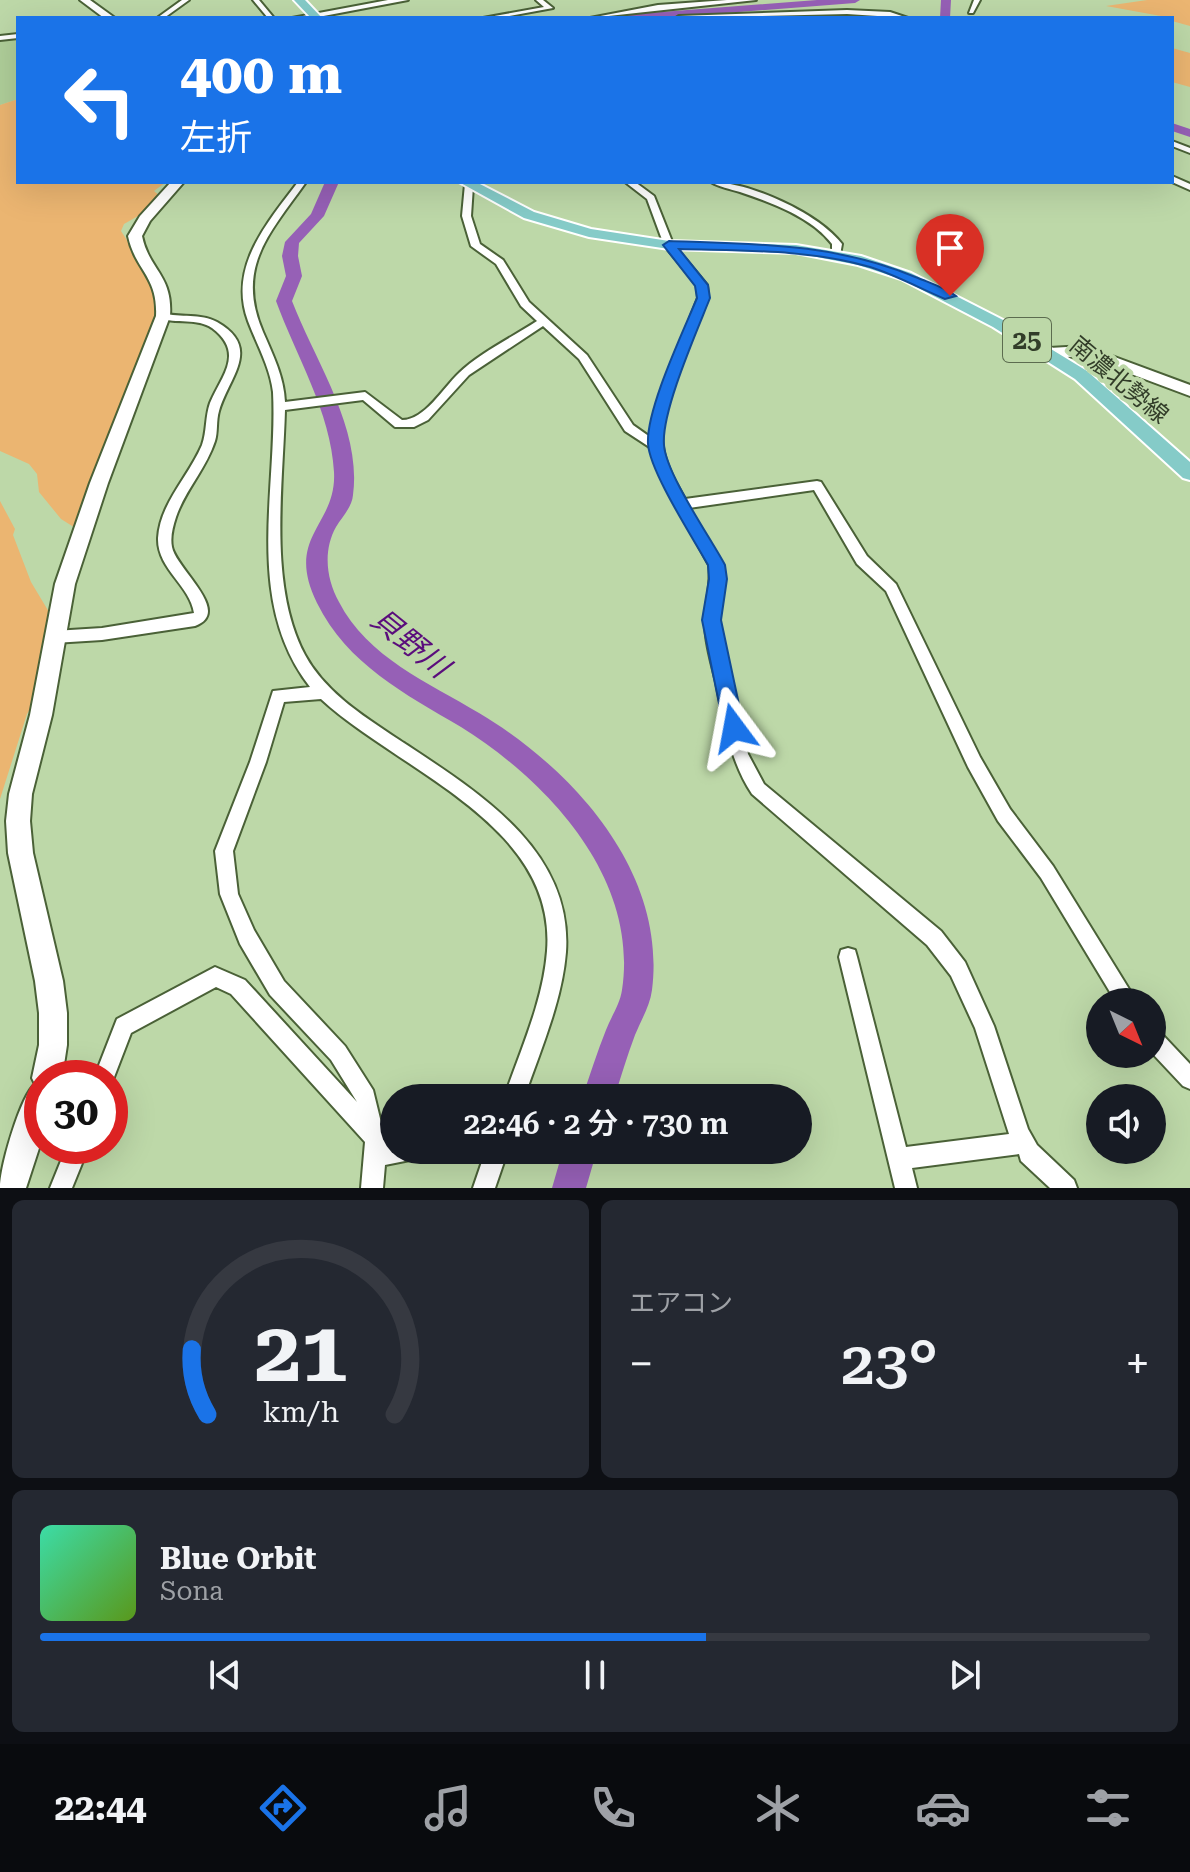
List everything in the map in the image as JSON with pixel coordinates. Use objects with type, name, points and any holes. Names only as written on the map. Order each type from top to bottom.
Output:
[{"type":"main road","points":[[299,0],[316,16]]},
{"type":"main road","name":"南濃北勢線","points":[[472,184],[499,202],[547,222],[611,237],[669,245],[796,249],[877,265],[929,286],[1049,353],[1081,375],[1190,473]]},
{"type":"street","points":[[84,0],[107,16]]},
{"type":"street","points":[[163,16],[186,0]]},
{"type":"street","points":[[256,0],[269,16]]},
{"type":"street","points":[[316,16],[404,0]]},
{"type":"street","points":[[495,16],[550,8],[539,0]]},
{"type":"street","points":[[605,16],[658,7],[753,0]]},
{"type":"street","points":[[971,12],[977,0]]},
{"type":"street","points":[[511,6],[519,11]]},
{"type":"street","points":[[725,16],[793,13],[877,13],[894,16]]},
{"type":"street","points":[[793,13],[800,16]]},
{"type":"street","points":[[50,1060],[55,1033],[51,986],[21,847],[18,821],[21,796],[41,717],[65,586],[163,316],[164,290],[140,253],[135,236],[145,219],[176,184]]},
{"type":"street","points":[[301,184],[258,248],[246,280],[250,311],[278,385],[278,591],[287,631],[298,658],[323,692],[355,719],[449,782],[503,826],[531,857],[548,890],[555,908],[557,937],[552,976],[518,1084]]},
{"type":"street","points":[[471,184],[466,210],[476,246],[507,271],[525,304],[542,322],[583,357],[629,428],[656,446]]},
{"type":"street","points":[[632,184],[651,198],[669,245],[702,285],[703,298],[672,379],[657,430],[656,446],[664,470],[716,565],[718,579],[712,620],[715,647],[740,754],[758,789],[934,938],[958,969],[984,1026],[1024,1143],[1029,1153],[1066,1188]]},
{"type":"street","points":[[736,184],[826,231],[837,244],[835,255]]},
{"type":"street","points":[[54,637],[118,631],[195,620],[202,616],[201,603],[170,561],[165,550],[165,536],[171,513],[211,437],[213,411],[236,364],[235,352],[228,336],[214,323],[163,316]]},
{"type":"street","points":[[280,406],[365,396],[399,424],[410,424],[424,417],[465,373],[542,322]]},
{"type":"street","points":[[1049,353],[1085,351],[1190,391]]},
{"type":"street","points":[[683,504],[817,485],[862,560],[891,588],[974,762],[1004,815],[1047,872],[1118,988]]},
{"type":"street","points":[[323,692],[278,696],[223,860],[229,894],[247,937],[277,988],[338,1053],[366,1097],[376,1147],[372,1188]]},
{"type":"street","points":[[848,957],[906,1188]]},
{"type":"street","points":[[111,1060],[124,1026],[215,977],[238,987],[376,1147],[380,1147]]},
{"type":"street","points":[[1166,1053],[1190,1079]]},
{"type":"street","points":[[898,1159],[1024,1143]]},
{"type":"street","points":[[10,1188],[24,1148]]},
{"type":"street","points":[[61,1188],[71,1164]]},
{"type":"street","points":[[484,1188],[492,1164]]},
{"type":"shaded area","points":[[1147,0],[1190,0],[1190,26],[1174,22],[1174,16],[1106,6]]},
{"type":"shaded area","points":[[16,36],[16,100],[0,105],[0,38]]},
{"type":"shaded area","points":[[1174,49],[1190,53],[1190,87],[1174,83]]},
{"type":"shaded area","points":[[16,100],[16,184],[163,184],[154,191],[160,196],[145,212],[124,224],[121,231],[155,284],[159,310],[77,529],[61,519],[39,492],[37,474],[29,464],[0,451],[0,105]]},
{"type":"shaded area","points":[[0,501],[15,529],[13,535],[31,582],[49,612],[36,699],[27,714],[0,799]]},
{"type":"waterway","name":"貝野川","points":[[649,16],[855,0]]},
{"type":"waterway","points":[[945,16],[946,0]]},
{"type":"waterway","points":[[1174,128],[1190,133]]},
{"type":"waterway","name":"貝野川","points":[[331,184],[317,216],[292,242],[290,256],[294,276],[284,301],[334,423],[341,449],[343,497],[325,528],[318,550],[318,572],[323,593],[347,632],[378,663],[504,742],[536,769],[567,800],[594,834],[616,871],[632,909],[639,949],[637,990],[603,1084]]},
{"type":"waterway","name":"貝野川","points":[[569,1188],[576,1164]]},
{"type":"route","points":[[734,728],[715,647],[712,620],[718,579],[716,565],[664,470],[656,446],[657,430],[672,379],[703,298],[702,285],[669,245],[768,247],[835,255],[877,265],[950,296]]}]
